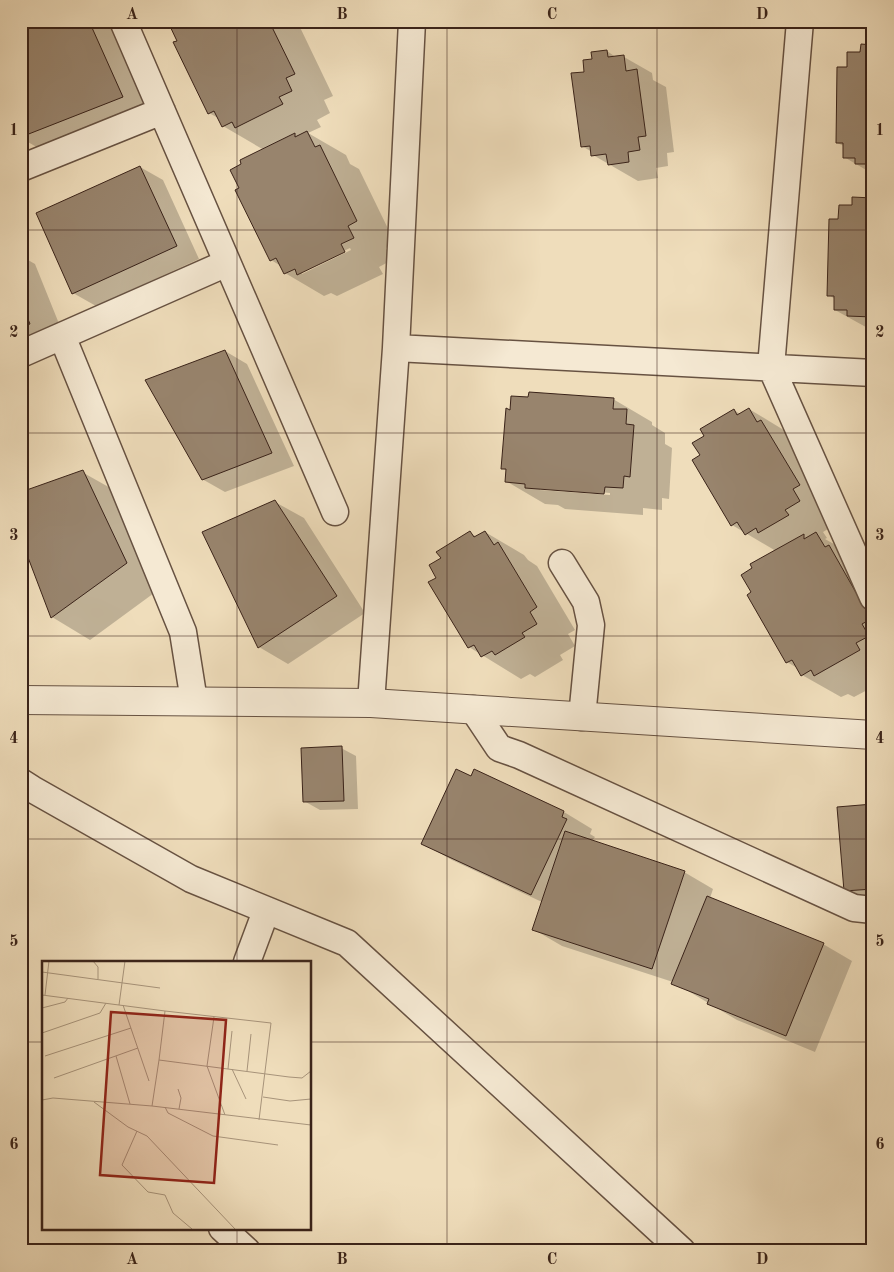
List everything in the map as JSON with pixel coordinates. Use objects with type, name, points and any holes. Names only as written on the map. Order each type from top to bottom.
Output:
[{"type":"street","points":[[123,21],[335,512]]},
{"type":"street","points":[[371,703],[396,348],[412,21]]},
{"type":"street","points":[[800,21],[771,367],[873,597]]},
{"type":"street","points":[[21,168],[162,111]]},
{"type":"street","points":[[21,354],[227,263]]},
{"type":"street","points":[[62,336],[183,632],[194,702]]},
{"type":"street","points":[[396,348],[873,373]]},
{"type":"street","points":[[562,563],[586,602],[591,626],[582,716]]},
{"type":"street","points":[[21,700],[371,703],[873,735]]},
{"type":"street","points":[[473,709],[499,748],[528,759],[854,908],[873,910]]},
{"type":"street","points":[[21,782],[191,879],[347,943],[682,1251]]},
{"type":"street","points":[[247,961],[266,911]]},
{"type":"street","points":[[224,1230],[247,1251]]},
{"type":"building","points":[[48,21],[89,21],[123,97],[21,137],[21,32]]},
{"type":"building","points":[[269,21],[295,74],[286,78],[292,91],[279,97],[283,104],[235,128],[232,122],[222,127],[214,111],[208,114],[173,42],[177,41],[168,22]]},
{"type":"building","points":[[861,44],[873,45],[873,164],[855,164],[855,158],[843,158],[843,143],[836,143],[837,67],[847,67],[847,52],[860,52]]},
{"type":"building","points":[[607,50],[608,57],[624,55],[626,71],[637,69],[646,136],[638,137],[640,150],[628,152],[629,162],[608,165],[606,154],[591,156],[590,146],[581,147],[571,73],[584,72],[583,60],[592,59],[591,52]]},
{"type":"building","points":[[307,131],[315,147],[320,145],[357,221],[348,226],[354,238],[341,244],[345,252],[297,275],[295,269],[284,274],[276,258],[270,261],[235,190],[239,188],[230,170],[241,164],[240,160],[295,133],[295,137]]},
{"type":"building","points":[[140,166],[177,246],[72,294],[36,213]]},
{"type":"building","points":[[852,197],[873,198],[873,317],[847,316],[847,310],[834,310],[834,296],[827,296],[829,219],[838,219],[839,205],[852,205]]},
{"type":"building","points":[[21,302],[30,324],[21,327]]},
{"type":"building","points":[[225,350],[272,453],[202,480],[145,380]]},
{"type":"building","points":[[529,392],[614,398],[613,409],[627,409],[626,424],[634,425],[630,477],[624,476],[623,488],[605,487],[604,494],[525,488],[525,484],[505,482],[506,469],[501,469],[506,408],[510,410],[511,396],[528,397]]},
{"type":"building","points":[[749,408],[757,422],[761,420],[800,485],[793,489],[800,501],[785,510],[789,515],[758,533],[756,528],[745,535],[737,522],[731,526],[692,460],[700,455],[692,443],[704,436],[700,429],[734,409],[737,415]]},
{"type":"building","points":[[83,470],[127,563],[51,618],[21,539],[21,492]]},
{"type":"building","points":[[275,500],[337,596],[258,648],[202,532]]},
{"type":"building","points":[[470,531],[474,537],[485,531],[494,545],[498,542],[537,607],[530,612],[537,624],[522,633],[525,637],[495,655],[492,651],[481,657],[474,645],[468,648],[428,582],[436,578],[429,565],[441,558],[436,552]]},
{"type":"building","points":[[816,532],[825,547],[829,545],[871,619],[862,624],[869,636],[856,643],[860,650],[814,676],[811,670],[801,676],[792,660],[786,663],[747,595],[751,592],[741,575],[752,568],[750,564],[804,534],[804,539]]},
{"type":"building","points":[[342,746],[344,801],[303,802],[301,748]]},
{"type":"building","points":[[456,769],[471,776],[474,769],[564,811],[562,817],[567,819],[531,895],[421,844]]},
{"type":"building","points":[[873,804],[873,889],[844,891],[837,807]]},
{"type":"building","points":[[565,831],[685,871],[652,969],[532,930]]},
{"type":"building","points":[[707,896],[824,943],[786,1036],[707,1004],[709,999],[671,984]]}]
